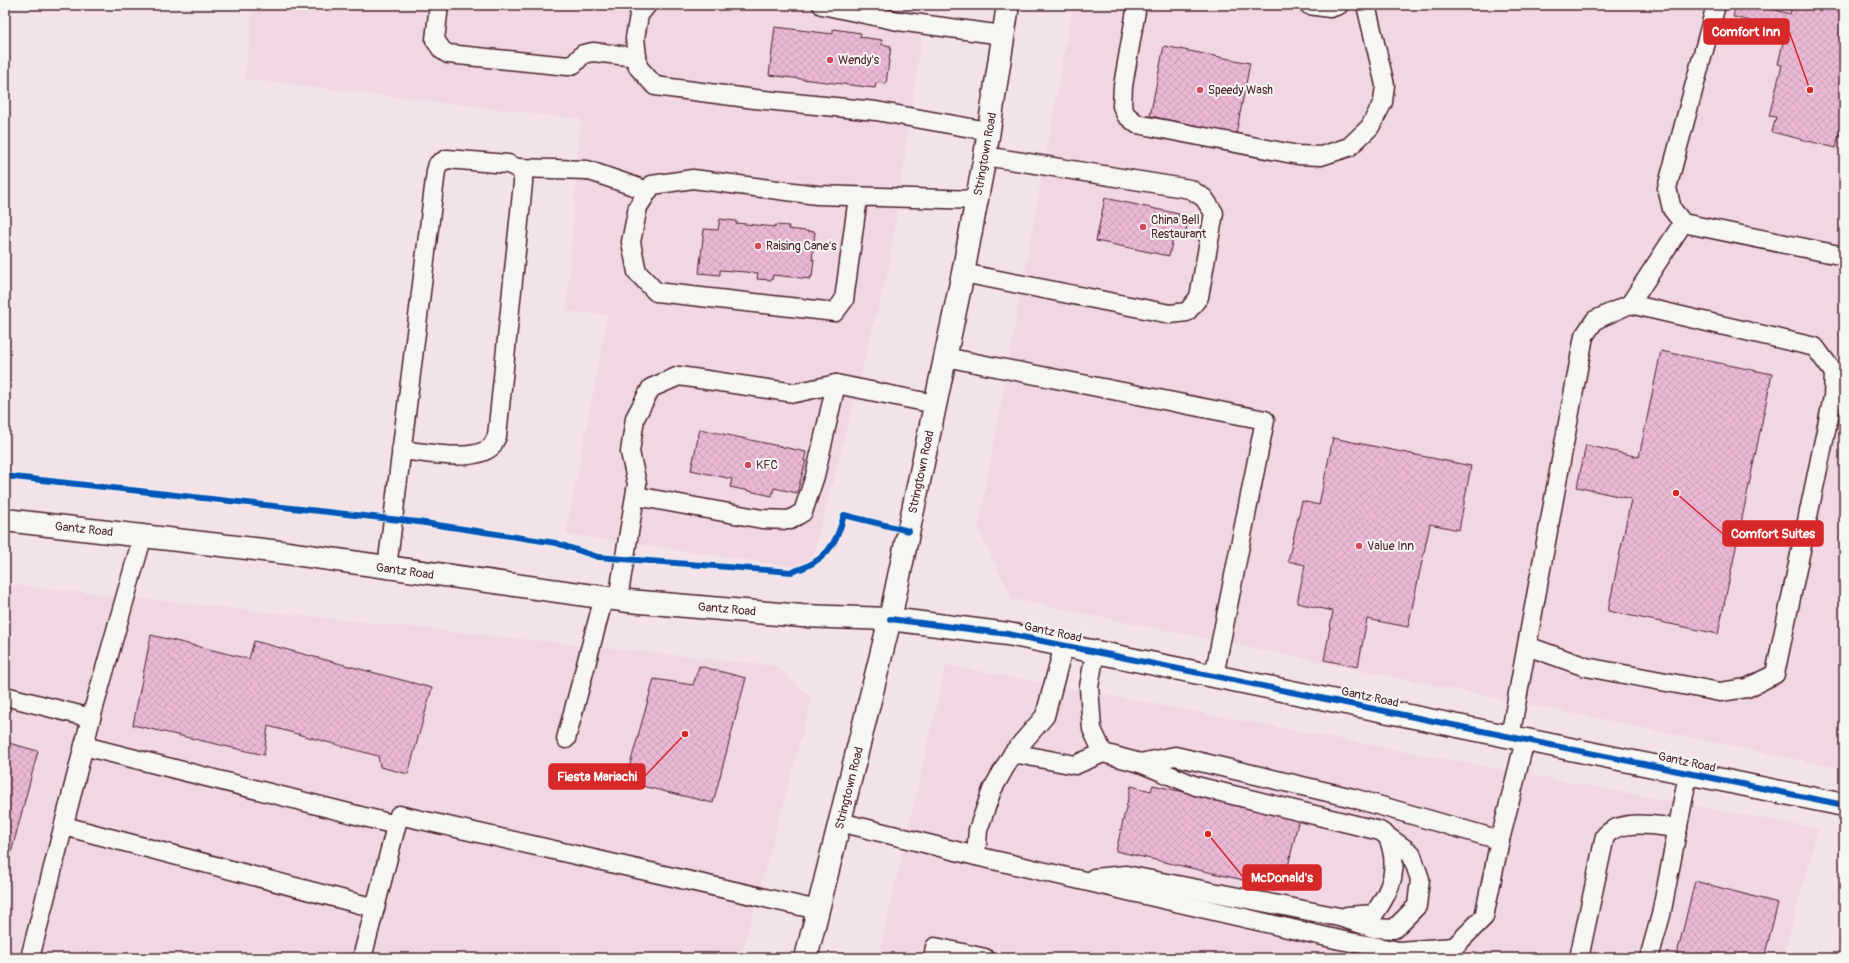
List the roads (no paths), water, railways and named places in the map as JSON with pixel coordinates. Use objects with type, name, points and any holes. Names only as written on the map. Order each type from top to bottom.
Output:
[{"type":"main road","name":"Stringtown Road","points":[[806,958],[890,619],[946,357],[985,156],[1008,5]]},
{"type":"main road","name":"Gantz Road","points":[[5,520],[280,552],[611,598],[802,616],[890,619],[1008,634],[1844,805]]},
{"type":"lane","points":[[439,5],[435,40],[442,50],[448,54],[568,66],[574,64],[583,54],[593,52],[637,57]]},
{"type":"lane","points":[[822,5],[898,21],[1003,36]]},
{"type":"lane","points":[[1136,5],[1123,86],[1122,106],[1126,115],[1137,124],[1298,155],[1321,156],[1349,147],[1370,127],[1383,102],[1385,85],[1366,5]]},
{"type":"lane","points":[[1309,5],[1330,8],[1339,5]]},
{"type":"lane","points":[[1716,5],[1667,188],[1672,209],[1683,223],[1844,256]]},
{"type":"lane","points":[[642,6],[635,38],[638,68],[655,86],[755,99],[876,111],[988,131]]},
{"type":"lane","points":[[963,273],[1170,314],[1187,312],[1200,297],[1214,213],[1204,198],[1190,189],[985,156]]},
{"type":"lane","points":[[387,568],[401,450],[436,171],[438,164],[447,159],[508,164],[517,168],[523,174],[523,183],[497,436],[491,447],[480,453],[460,456],[401,450]]},
{"type":"lane","points":[[517,168],[587,170],[648,191]]},
{"type":"lane","points":[[858,196],[844,300],[835,312],[656,292],[637,272],[631,242],[638,206],[652,185],[692,179],[817,195],[858,196],[977,200]]},
{"type":"lane","points":[[840,822],[976,856],[1340,940],[1399,952],[1454,947],[1484,917],[1500,840],[1518,739],[1527,646],[1584,336],[1595,320],[1630,304],[1683,223]]},
{"type":"lane","points":[[1527,646],[1586,667],[1720,692],[1747,688],[1775,674],[1833,397],[1834,373],[1815,347],[1630,304]]},
{"type":"lane","points":[[946,357],[1265,420],[1214,676]]},
{"type":"lane","points":[[566,739],[611,598],[636,496],[638,484],[630,452],[635,418],[651,388],[679,376],[795,393],[836,384],[935,404]]},
{"type":"lane","points":[[636,496],[762,519],[790,520],[803,512],[815,476],[836,384]]},
{"type":"lane","points":[[30,958],[91,718],[143,535]]},
{"type":"lane","points":[[976,856],[978,830],[992,790],[1013,753],[1045,716],[1064,645]]},
{"type":"lane","points":[[1095,652],[1089,687],[1092,729],[1104,753]]},
{"type":"lane","points":[[5,696],[91,718]]},
{"type":"lane","points":[[84,746],[396,825]]},
{"type":"lane","points":[[1013,753],[1075,765],[1104,753],[1140,763],[1196,786],[1380,831],[1411,853],[1420,879],[1417,906],[1394,928],[1374,928],[1338,917],[1126,875],[1075,879]]},
{"type":"lane","points":[[1140,763],[1175,756],[1353,798],[1500,840]]},
{"type":"lane","points":[[1649,958],[1661,915],[1688,774]]},
{"type":"lane","points":[[362,958],[399,815],[818,910]]},
{"type":"lane","points":[[1579,958],[1605,836],[1610,831],[1618,827],[1643,825],[1678,828]]},
{"type":"lane","points":[[64,826],[375,908]]},
{"type":"lane","points":[[1338,917],[1374,914],[1386,898],[1394,872],[1394,851],[1388,837]]},
{"type":"lane","points":[[932,958],[935,947],[985,958]]},
{"type":"place","name":"Wendy's","points":[[830,60]]},
{"type":"place","name":"Speedy Wash","points":[[1200,90]]},
{"type":"place","name":"Comfort Inn","points":[[1810,90]]},
{"type":"place","name":"China Bell Restaurant","points":[[1143,227]]},
{"type":"place","name":"Raising Cane's","points":[[758,246]]},
{"type":"place","name":"KFC","points":[[748,465]]},
{"type":"place","name":"Comfort Suites","points":[[1676,493]]},
{"type":"place","name":"Value Inn","points":[[1359,546]]},
{"type":"place","name":"Fiesta Mariachi","points":[[685,734]]},
{"type":"place","name":"McDonald's","points":[[1208,834]]}]
